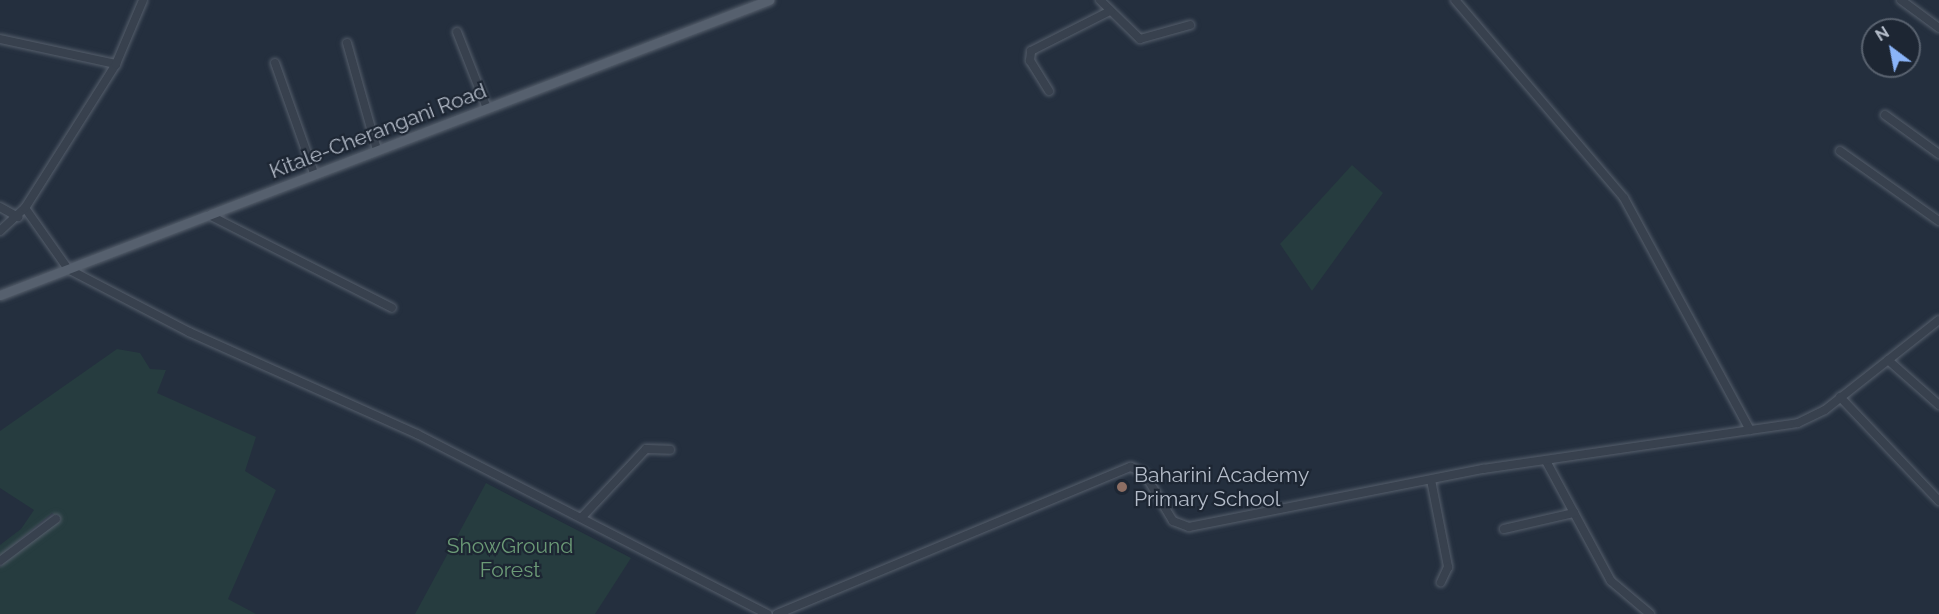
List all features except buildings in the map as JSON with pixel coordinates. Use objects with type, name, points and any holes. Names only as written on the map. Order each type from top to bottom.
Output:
[{"type":"main road","name":"Kitale-Cherangani Road","points":[[0,295],[768,0]]},
{"type":"street","points":[[0,231],[18,217],[25,208],[116,64],[143,0]]},
{"type":"street","points":[[1100,0],[1140,39],[1190,25]]},
{"type":"street","points":[[1455,0],[1624,198],[1749,430]]},
{"type":"street","points":[[1901,0],[1939,28]]},
{"type":"street","points":[[1049,91],[1030,61],[1031,51],[1110,11]]},
{"type":"street","points":[[458,32],[487,108]]},
{"type":"street","points":[[0,39],[116,64]]},
{"type":"street","points":[[347,44],[377,150]]},
{"type":"street","points":[[275,63],[314,173]]},
{"type":"street","points":[[1885,115],[1939,154]]},
{"type":"street","points":[[1840,152],[1939,221]]},
{"type":"street","points":[[0,207],[18,217]]},
{"type":"street","points":[[25,208],[68,269],[582,517],[752,611],[767,614]]},
{"type":"street","points":[[209,214],[392,308]]},
{"type":"street","points":[[777,614],[1131,467],[1140,469],[1173,521],[1183,527],[1431,480],[1807,421],[1939,320]]},
{"type":"street","points":[[1888,360],[1939,405]]},
{"type":"street","points":[[1840,398],[1939,501]]},
{"type":"street","points":[[582,517],[646,448],[670,450]]},
{"type":"street","points":[[1546,461],[1611,581],[1650,614]]},
{"type":"street","points":[[1431,480],[1448,567],[1441,582]]},
{"type":"street","points":[[1503,529],[1574,513]]},
{"type":"street","points":[[0,561],[56,519]]},
{"type":"green space","points":[[1352,165],[1383,193],[1312,291],[1280,244]]},
{"type":"green space","points":[[117,349],[140,353],[150,369],[166,370],[157,393],[256,437],[245,471],[276,490],[228,599],[256,614],[0,614],[0,567],[60,518],[52,513],[0,556],[0,545],[21,529],[34,510],[0,488],[0,431]]},
{"type":"green space","name":"ShowGround Forest","points":[[486,483],[631,558],[595,614],[415,614]]},
{"type":"place","name":"Baharini Academy Primary School","points":[[1122,487]]}]
